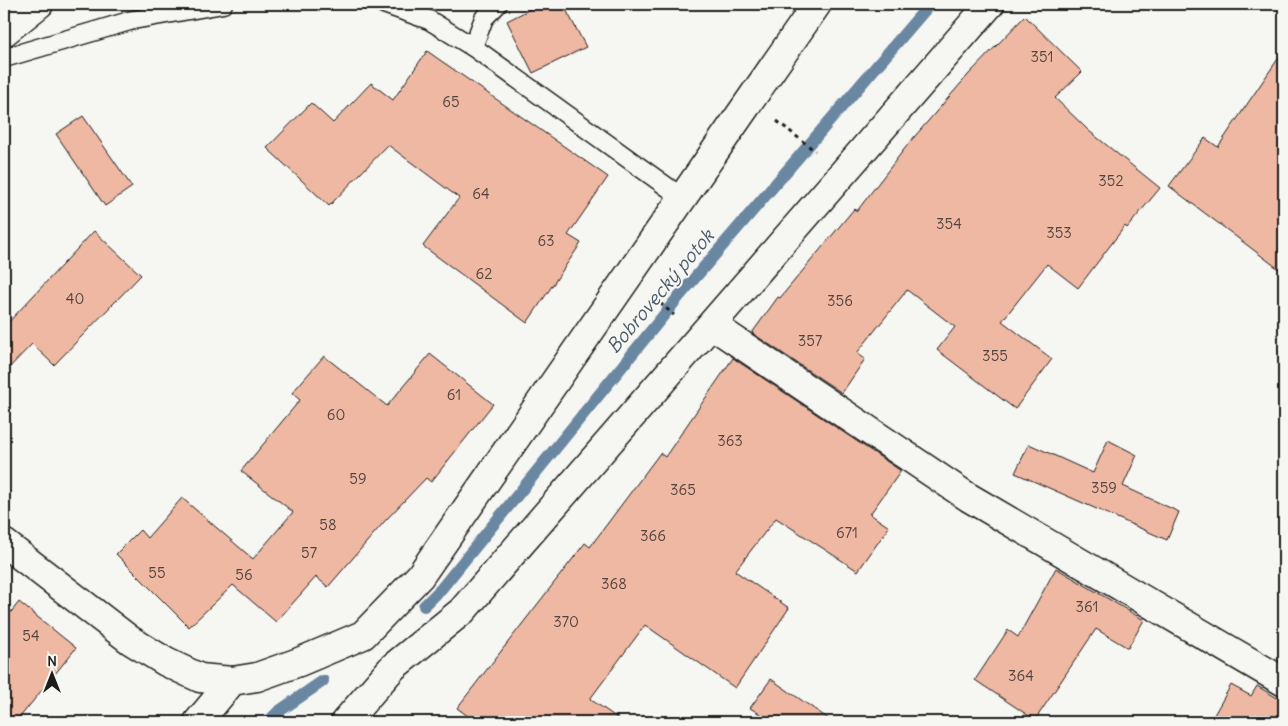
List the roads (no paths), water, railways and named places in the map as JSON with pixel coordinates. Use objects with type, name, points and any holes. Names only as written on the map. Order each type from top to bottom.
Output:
[{"type":"street","points":[[4,32],[39,4]]},
{"type":"street","points":[[4,543],[130,640],[166,662],[200,678],[232,682],[257,677],[299,662],[363,635],[420,576],[684,199],[817,4]]},
{"type":"street","points":[[345,722],[393,667],[462,611],[990,4]]},
{"type":"street","points":[[712,325],[968,497],[1284,682]]},
{"type":"street","points":[[363,635],[393,667]]},
{"type":"street","points":[[198,722],[232,682]]},
{"type":"lane","points":[[4,58],[133,20],[222,4]]},
{"type":"lane","points":[[384,4],[430,20],[473,47],[684,199]]},
{"type":"lane","points":[[473,47],[484,18],[498,4]]},
{"type":"waterway","name":"Bobrovecký potok","points":[[424,606],[441,589],[681,294],[930,4]]},
{"type":"waterway","name":"Bobrovecký potok","points":[[268,722],[278,712],[323,681]]}]
